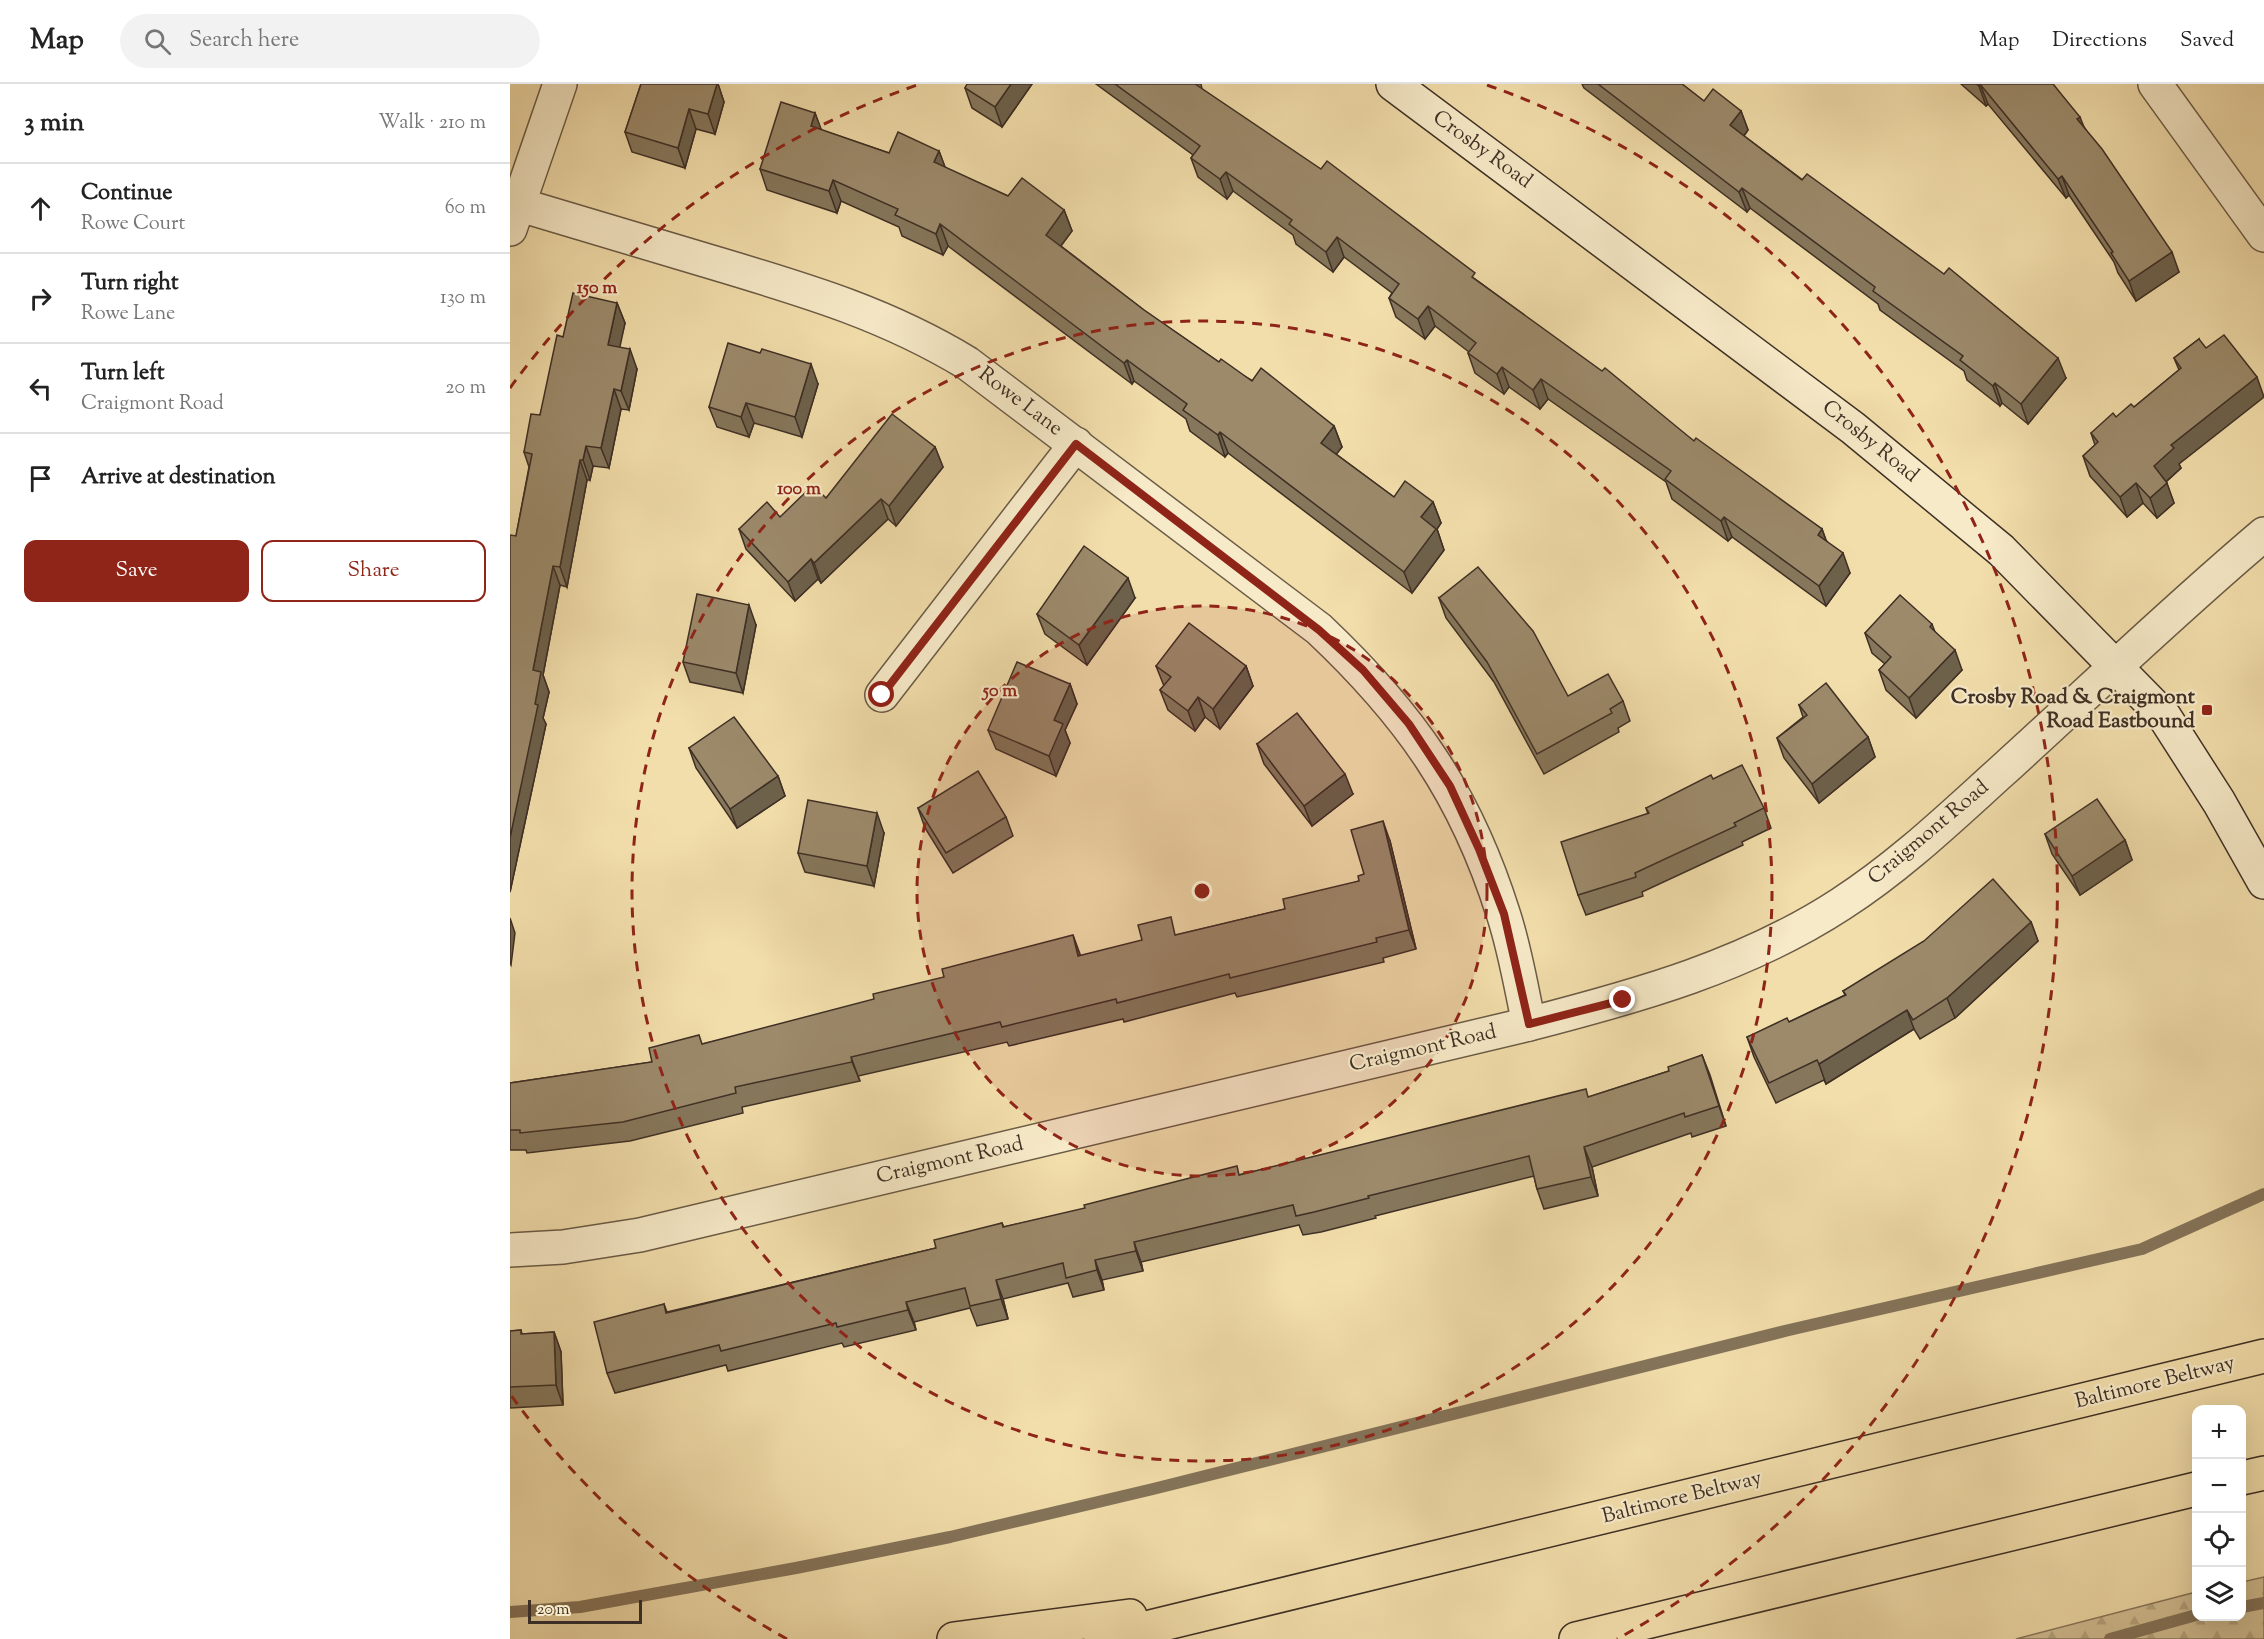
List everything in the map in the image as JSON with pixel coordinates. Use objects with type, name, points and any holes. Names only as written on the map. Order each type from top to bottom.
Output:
[{"type":"highway","name":"Baltimore Beltway","points":[[1101,1639],[2264,1356]]},
{"type":"highway","points":[[2246,1477],[2264,1473]]},
{"type":"highway","points":[[1576,1639],[2192,1490]]},
{"type":"highway","points":[[954,1639],[1283,1595]]},
{"type":"street","points":[[514,216],[560,84]]},
{"type":"street","name":"Crosby Road","points":[[1393,84],[1714,321],[1877,446],[2001,550],[2164,716],[2219,802],[2264,882]]},
{"type":"street","points":[[2155,84],[2264,235]]},
{"type":"street","name":"Rowe Lane","points":[[514,216],[813,293],[872,314],[922,336],[967,363],[1319,630],[1363,670],[1409,724],[1450,786],[1479,849],[1504,914],[1529,1024]]},
{"type":"street","points":[[882,695],[1076,444]]},
{"type":"street","name":"Craigmont Road","points":[[510,1250],[563,1247],[640,1235],[1529,1024],[1623,1000],[1700,976],[1773,942],[1840,905],[1909,855],[2264,534]]},
{"type":"green space","points":[[2264,1577],[2264,1639],[2016,1639],[2192,1593],[2192,1621],[2246,1621],[2246,1581]]},
{"type":"building","points":[[641,84],[717,84],[708,114],[689,109],[678,148],[625,132]]},
{"type":"building","points":[[967,84],[1011,84],[995,107],[965,88]]},
{"type":"building","points":[[1115,84],[1195,84],[1321,169],[1327,161],[1475,273],[1472,277],[1602,371],[1605,368],[1694,441],[1696,438],[1822,529],[1818,535],[1843,553],[1819,586],[1724,517],[1721,521],[1665,479],[1671,471],[1541,379],[1533,390],[1502,367],[1497,374],[1468,353],[1476,343],[1428,306],[1418,319],[1389,298],[1399,284],[1337,237],[1326,252],[1289,224],[1292,220],[1226,172],[1220,179],[1191,158],[1200,146]]},
{"type":"building","points":[[1598,84],[1682,84],[1704,101],[1713,89],[1741,111],[1730,125],[1802,180],[1807,174],[1944,274],[1949,268],[2058,358],[2021,404],[1995,383],[1993,386],[1960,360],[1963,356],[1873,291],[1875,287],[1742,188],[1739,192]]},
{"type":"building","points":[[1980,84],[2053,84],[2080,117],[2077,119],[2102,149],[2172,252],[2129,281],[2111,253],[2113,252],[2062,176],[2058,179]]},
{"type":"building","points":[[781,102],[815,113],[811,126],[889,153],[898,132],[939,151],[934,162],[1008,196],[1022,178],[1064,210],[1046,235],[1144,310],[1219,362],[1221,359],[1252,381],[1261,368],[1334,426],[1321,443],[1394,497],[1405,481],[1433,502],[1421,517],[1436,529],[1404,572],[1220,432],[1218,435],[1183,410],[1187,404],[1127,360],[1124,363],[940,224],[936,234],[895,215],[898,209],[833,180],[829,191],[760,169]]},
{"type":"building","points":[[573,293],[617,303],[608,345],[630,349],[621,391],[614,389],[601,448],[586,446],[583,460],[580,460],[560,567],[553,566],[533,670],[541,672],[535,704],[538,705],[510,838],[510,535],[516,536],[532,454],[524,452],[531,414],[540,415],[557,335],[563,337]]},
{"type":"building","points":[[2224,335],[2257,377],[2171,445],[2174,448],[2154,466],[2167,483],[2150,498],[2136,483],[2120,497],[2083,456],[2098,442],[2091,433],[2113,413],[2116,417],[2131,404],[2134,407],[2181,368],[2174,358],[2199,339],[2206,348]]},
{"type":"building","points":[[728,343],[760,353],[762,349],[811,364],[795,417],[746,403],[741,417],[709,407]]},
{"type":"building","points":[[892,414],[935,447],[889,506],[881,499],[814,563],[811,559],[788,582],[739,529],[767,502],[780,517],[813,485],[826,498]]},
{"type":"building","points":[[1084,546],[1128,578],[1079,645],[1037,614]]},
{"type":"building","points":[[1478,567],[1533,631],[1568,696],[1608,674],[1623,701],[1610,709],[1612,713],[1537,754],[1487,662],[1439,598]]},
{"type":"building","points":[[697,594],[749,605],[736,673],[683,662]]},
{"type":"building","points":[[1900,595],[1932,624],[1930,627],[1955,650],[1909,698],[1879,670],[1891,657],[1865,633]]},
{"type":"building","points":[[1189,623],[1246,666],[1213,709],[1198,697],[1188,711],[1160,690],[1171,677],[1156,666]]},
{"type":"building","points":[[1017,662],[1070,684],[1054,720],[1063,724],[1049,756],[988,730]]},
{"type":"building","points":[[1826,683],[1868,737],[1812,784],[1777,738],[1807,715],[1799,705]]},
{"type":"building","points":[[1297,713],[1345,774],[1304,806],[1257,744]]},
{"type":"building","points":[[734,717],[778,776],[730,809],[689,748]]},
{"type":"building","points":[[1742,765],[1764,808],[1734,823],[1736,826],[1635,873],[1636,877],[1578,895],[1561,842],[1649,813],[1646,808],[1711,775],[1713,779]]},
{"type":"building","points":[[978,771],[1006,817],[946,853],[918,808]]},
{"type":"building","points":[[2097,799],[2125,840],[2072,876],[2045,834]]},
{"type":"building","points":[[808,800],[877,813],[867,866],[798,853]]},
{"type":"building","points":[[1383,821],[1409,930],[1376,938],[1377,942],[1230,978],[1229,974],[1117,1003],[1116,999],[1002,1027],[1000,1022],[851,1057],[852,1062],[735,1087],[736,1093],[623,1122],[520,1133],[520,1130],[510,1130],[510,1083],[652,1062],[649,1048],[699,1035],[702,1044],[874,999],[873,994],[944,977],[942,969],[1073,935],[1078,956],[1142,940],[1138,925],[1171,917],[1175,935],[1285,909],[1283,899],[1359,881],[1358,876],[1364,874],[1351,830]]},
{"type":"building","points":[[1993,879],[2031,922],[1947,998],[1913,1020],[1907,1010],[1819,1064],[1817,1060],[1769,1083],[1747,1037],[1787,1018],[1789,1022],[1846,995],[1843,991],[1924,941]]},
{"type":"building","points":[[1702,1055],[1719,1106],[1685,1117],[1684,1113],[1584,1147],[1591,1177],[1537,1189],[1529,1156],[1296,1216],[1293,1205],[1134,1242],[1136,1251],[1095,1260],[1097,1270],[1066,1278],[1063,1263],[996,1280],[1001,1299],[970,1306],[965,1288],[906,1302],[908,1310],[837,1327],[836,1323],[721,1351],[719,1345],[607,1373],[594,1322],[664,1304],[666,1313],[936,1248],[934,1240],[1002,1223],[1003,1227],[1085,1208],[1084,1205],[1237,1166],[1239,1175],[1586,1089],[1588,1097],[1669,1071],[1668,1067]]},
{"type":"building","points":[[521,1330],[521,1334],[554,1332],[556,1385],[510,1387],[510,1331]]},
{"type":"waterway","points":[[510,1612],[580,1607],[796,1568],[950,1537],[1153,1489],[1789,1330],[2142,1249],[2264,1194]]},
{"type":"waterway","points":[[2246,1606],[2264,1603]]},
{"type":"waterway","points":[[2110,1639],[2192,1616]]},
{"type":"place","name":"Crosby Road & Craigmont Road Eastbound","points":[[2207,710]]},
{"type":"route","points":[[882,695],[1076,444],[1319,630],[1363,670],[1409,724],[1450,786],[1479,849],[1504,914],[1529,1024],[1623,1000]]}]
